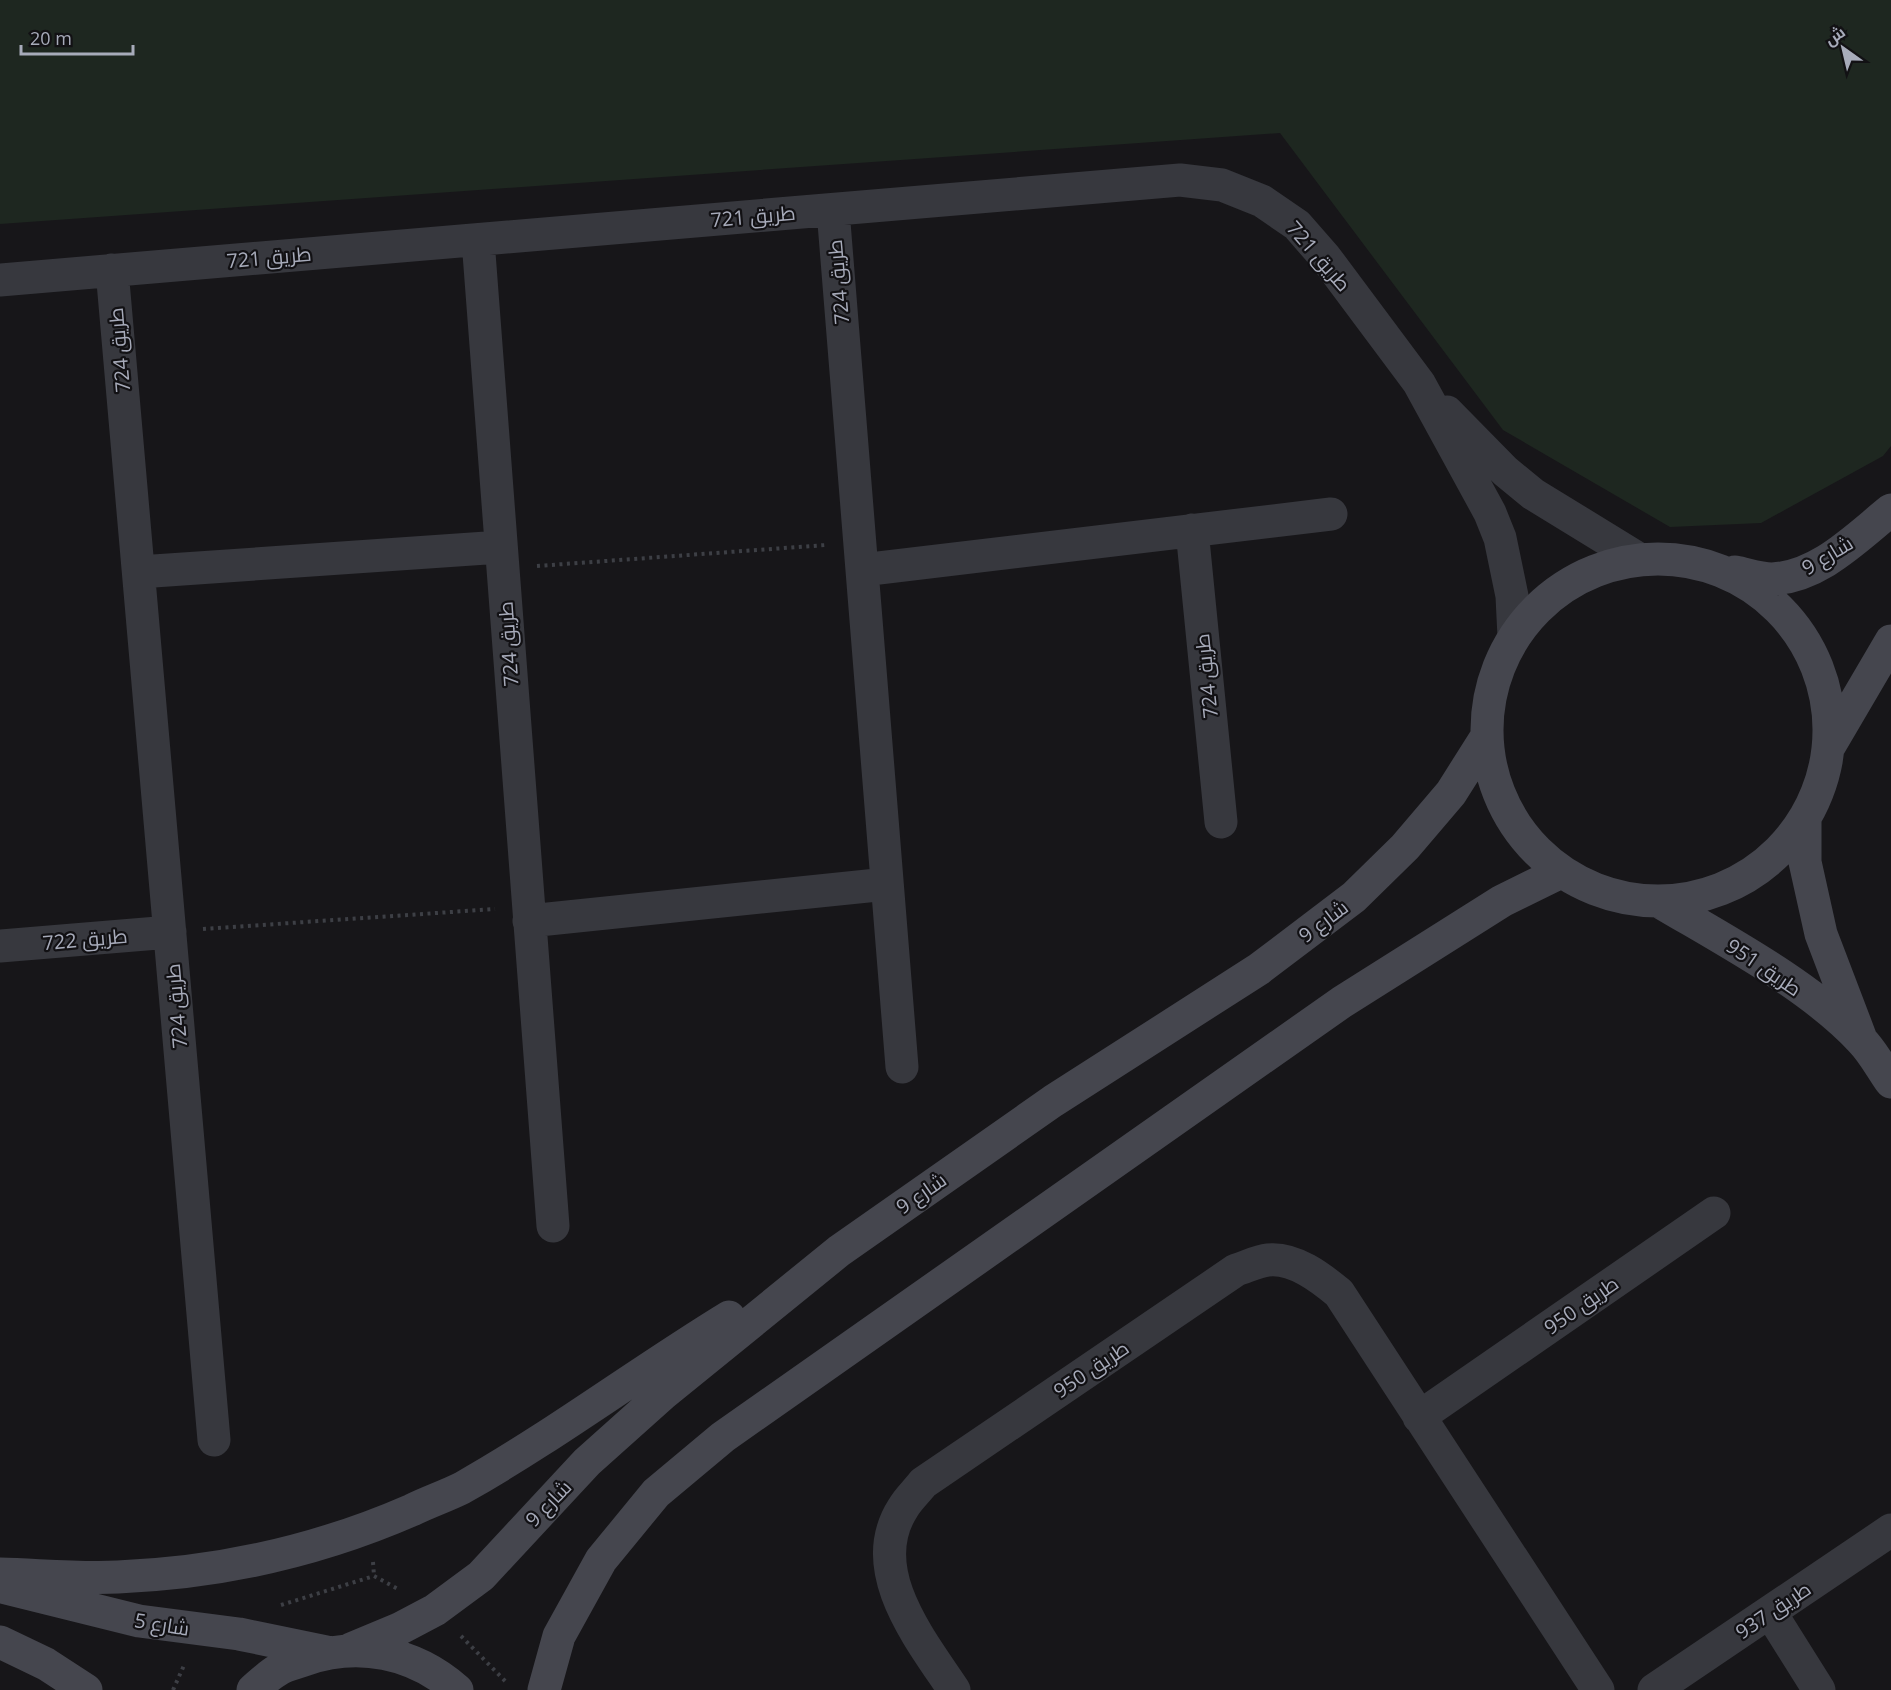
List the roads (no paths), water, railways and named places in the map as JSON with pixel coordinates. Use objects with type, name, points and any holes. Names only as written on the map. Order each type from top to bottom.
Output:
[{"type":"main road","name":"شارع 9","points":[[1719,569],[1770,579],[1802,574],[1845,548],[1891,510]]},
{"type":"main road","points":[[1830,745],[1828,700],[1815,658],[1791,620],[1758,590],[1719,569],[1680,560],[1639,559],[1602,568],[1568,584],[1538,608],[1514,637],[1493,684],[1487,710],[1487,736],[1492,776],[1507,813],[1531,846],[1561,872],[1608,895],[1660,902],[1703,896],[1743,879],[1778,853],[1805,819],[1817,795],[1830,745],[1870,672],[1891,641]]},
{"type":"main road","name":"شارع 9","points":[[253,1690],[279,1669],[339,1651],[399,1629],[435,1610],[481,1576],[596,1454],[663,1394],[839,1251],[1053,1101],[1259,969],[1354,897],[1405,847],[1443,802],[1487,736]]},
{"type":"main road","name":"طريق 951","points":[[1805,819],[1805,862],[1821,934],[1862,1041]]},
{"type":"main road","points":[[544,1690],[559,1636],[601,1560],[656,1493],[723,1437],[1342,1002],[1502,901],[1561,872]]},
{"type":"main road","name":"طريق 951","points":[[1660,902],[1763,964],[1819,1004],[1862,1041],[1891,1082]]},
{"type":"main road","points":[[0,1574],[116,1577],[202,1571],[286,1554],[368,1529],[460,1489],[544,1438],[671,1353],[839,1251]]},
{"type":"main road","name":"شارع 5","points":[[0,1587],[139,1621],[239,1634],[339,1651],[397,1655],[439,1674],[457,1690]]},
{"type":"main road","points":[[0,1642],[46,1664],[86,1690]]},
{"type":"street","name":"طريق 721","points":[[0,280],[1180,180],[1222,185],[1262,201],[1297,225],[1325,257],[1419,383],[1505,471],[1533,494],[1639,559]]},
{"type":"street","name":"طريق 724","points":[[833,210],[902,1067]]},
{"type":"street","name":"طريق 724","points":[[478,240],[553,1226]]},
{"type":"street","name":"طريق 724","points":[[112,270],[214,1440]]},
{"type":"street","name":"طريق 721","points":[[1419,383],[1490,513],[1500,538],[1509,574],[1514,637]]},
{"type":"street","points":[[861,556],[1192,530],[1331,514]]},
{"type":"street","name":"طريق 724","points":[[1192,530],[1221,822]]},
{"type":"street","points":[[139,572],[502,557]]},
{"type":"street","points":[[529,914],[887,884]]},
{"type":"street","name":"طريق 722","points":[[0,946],[170,932]]},
{"type":"street","name":"طريق 950","points":[[1419,1417],[1714,1213]]},
{"type":"street","name":"طريق 950","points":[[954,1690],[902,1611],[892,1580],[892,1532],[902,1509],[923,1483],[1236,1270],[1269,1260],[1291,1264],[1318,1275],[1339,1293],[1598,1690]]},
{"type":"street","name":"طريق 937","points":[[1654,1690],[1891,1530]]},
{"type":"street","points":[[1770,1612],[1819,1690]]}]
